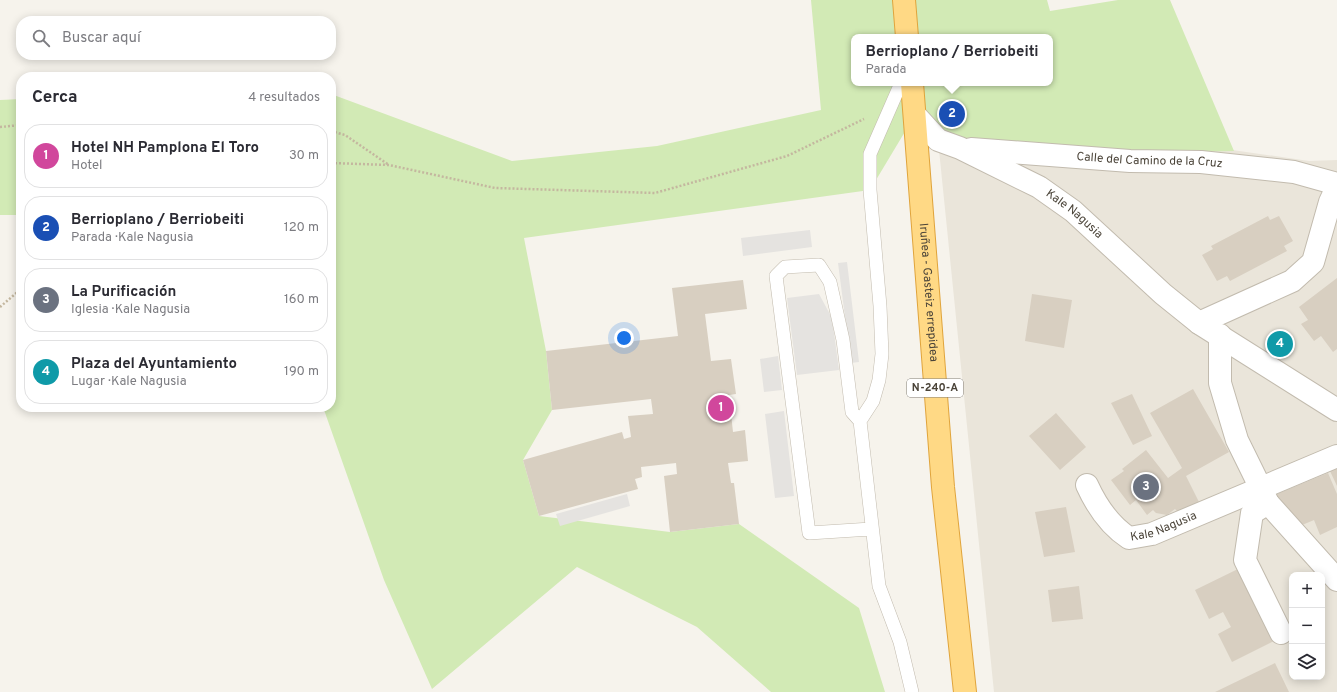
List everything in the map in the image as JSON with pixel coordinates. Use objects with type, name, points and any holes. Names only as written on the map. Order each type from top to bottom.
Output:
[{"type":"highway","points":[[904,0],[907,34]]},
{"type":"highway","name":"Iruñea - Gasteiz errepidea","points":[[912,86],[943,487],[965,692]]},
{"type":"street","name":"Kale Nagusia","points":[[915,115],[938,140],[960,148],[1039,187],[1073,212],[1163,294],[1199,323],[1337,410]]},
{"type":"street","name":"Calle del Camino de la Cruz","points":[[960,148],[1130,161],[1201,162],[1294,172],[1337,186]]},
{"type":"street","points":[[1199,323],[1292,281],[1313,262],[1321,238],[1324,222],[1337,186]]},
{"type":"street","points":[[1324,222],[1337,243]]},
{"type":"street","points":[[1220,335],[1220,383],[1237,440],[1264,496],[1337,580]]},
{"type":"street","name":"Kale Nagusia","points":[[1087,485],[1097,506],[1117,530],[1129,538],[1152,534],[1264,496],[1337,456]]},
{"type":"street","name":"Kale Nagusia","points":[[1264,496],[1252,513],[1245,560],[1280,633]]},
{"type":"lane","points":[[860,421],[872,401],[879,380],[882,354],[880,298],[870,190],[870,154],[900,86]]},
{"type":"lane","points":[[871,529],[809,533],[776,276],[785,267],[819,265],[830,282],[842,340],[852,412],[860,421],[868,485],[871,529],[879,586],[900,642],[912,692]]},
{"type":"path","points":[[336,163],[389,165],[495,188],[655,192],[788,156],[866,118],[887,117]]},
{"type":"path","points":[[0,127],[16,125]]},
{"type":"path","points":[[336,133],[345,136],[389,165]]},
{"type":"path","points":[[0,307],[16,293]]},
{"type":"shaded area","points":[[1032,121],[1309,161],[1337,160],[1337,692],[994,692],[938,140]]},
{"type":"shaded area","points":[[810,230],[812,247],[743,256],[741,238]]},
{"type":"shaded area","points":[[847,262],[859,362],[851,363],[838,263]]},
{"type":"shaded area","points":[[819,294],[832,318],[839,370],[797,375],[787,298]]},
{"type":"shaded area","points":[[778,356],[782,390],[764,392],[760,359]]},
{"type":"shaded area","points":[[784,411],[794,496],[775,498],[765,414]]},
{"type":"shaded area","points":[[627,494],[630,506],[560,526],[556,514]]},
{"type":"green space","points":[[811,0],[1047,0],[1050,11],[1118,0],[1170,0],[1234,151],[1047,155],[960,148],[915,115],[870,190],[524,238],[546,351],[552,410],[523,460],[539,516],[670,532],[739,524],[859,608],[885,692],[771,692],[697,627],[577,567],[432,689],[384,580],[325,412],[336,412],[336,96],[512,161],[657,146],[821,110]]},
{"type":"green space","points":[[16,99],[16,215],[0,215],[0,100]]},
{"type":"building","points":[[1268,216],[1270,220],[1279,216],[1293,241],[1284,246],[1287,251],[1230,281],[1227,276],[1217,281],[1202,255],[1213,249],[1211,246]]},
{"type":"building","points":[[1337,278],[1337,349],[1333,352],[1321,336],[1314,341],[1301,324],[1308,320],[1299,307]]},
{"type":"building","points":[[743,280],[747,309],[705,314],[711,361],[731,359],[736,394],[729,395],[733,432],[745,430],[748,461],[728,463],[731,483],[734,483],[739,524],[670,532],[664,476],[677,474],[676,463],[641,467],[642,477],[635,479],[638,489],[539,516],[523,460],[622,432],[624,439],[631,437],[628,416],[653,414],[651,399],[552,410],[546,351],[678,336],[672,288]]},
{"type":"building","points":[[1032,294],[1072,300],[1064,348],[1025,341]]},
{"type":"building","points":[[1193,389],[1229,452],[1186,476],[1200,504],[1180,514],[1175,509],[1167,515],[1156,513],[1153,510],[1147,515],[1136,500],[1130,505],[1111,480],[1124,471],[1122,469],[1146,450],[1168,478],[1182,468],[1150,413]]},
{"type":"building","points":[[1132,394],[1152,436],[1133,445],[1111,403]]},
{"type":"building","points":[[1056,413],[1086,447],[1060,470],[1029,436]]},
{"type":"building","points":[[1337,468],[1337,486],[1330,471]]},
{"type":"building","points":[[1328,473],[1337,494],[1337,527],[1320,535],[1314,520],[1295,528],[1272,496]]},
{"type":"building","points":[[1066,507],[1075,552],[1044,557],[1035,512]]},
{"type":"building","points":[[1240,568],[1276,640],[1232,662],[1218,634],[1231,627],[1223,612],[1209,619],[1195,590]]},
{"type":"building","points":[[1079,586],[1083,619],[1052,622],[1048,590]]},
{"type":"building","points":[[1275,663],[1289,692],[1215,692]]},
{"type":"place","name":"Berrioplano / Berriobeiti","points":[[952,114]]},
{"type":"place","name":"Plaza del Ayuntamiento","points":[[1280,344]]},
{"type":"place","name":"Hotel NH Pamplona El Toro","points":[[721,408]]},
{"type":"place","name":"La Purificación","points":[[1146,487]]}]
